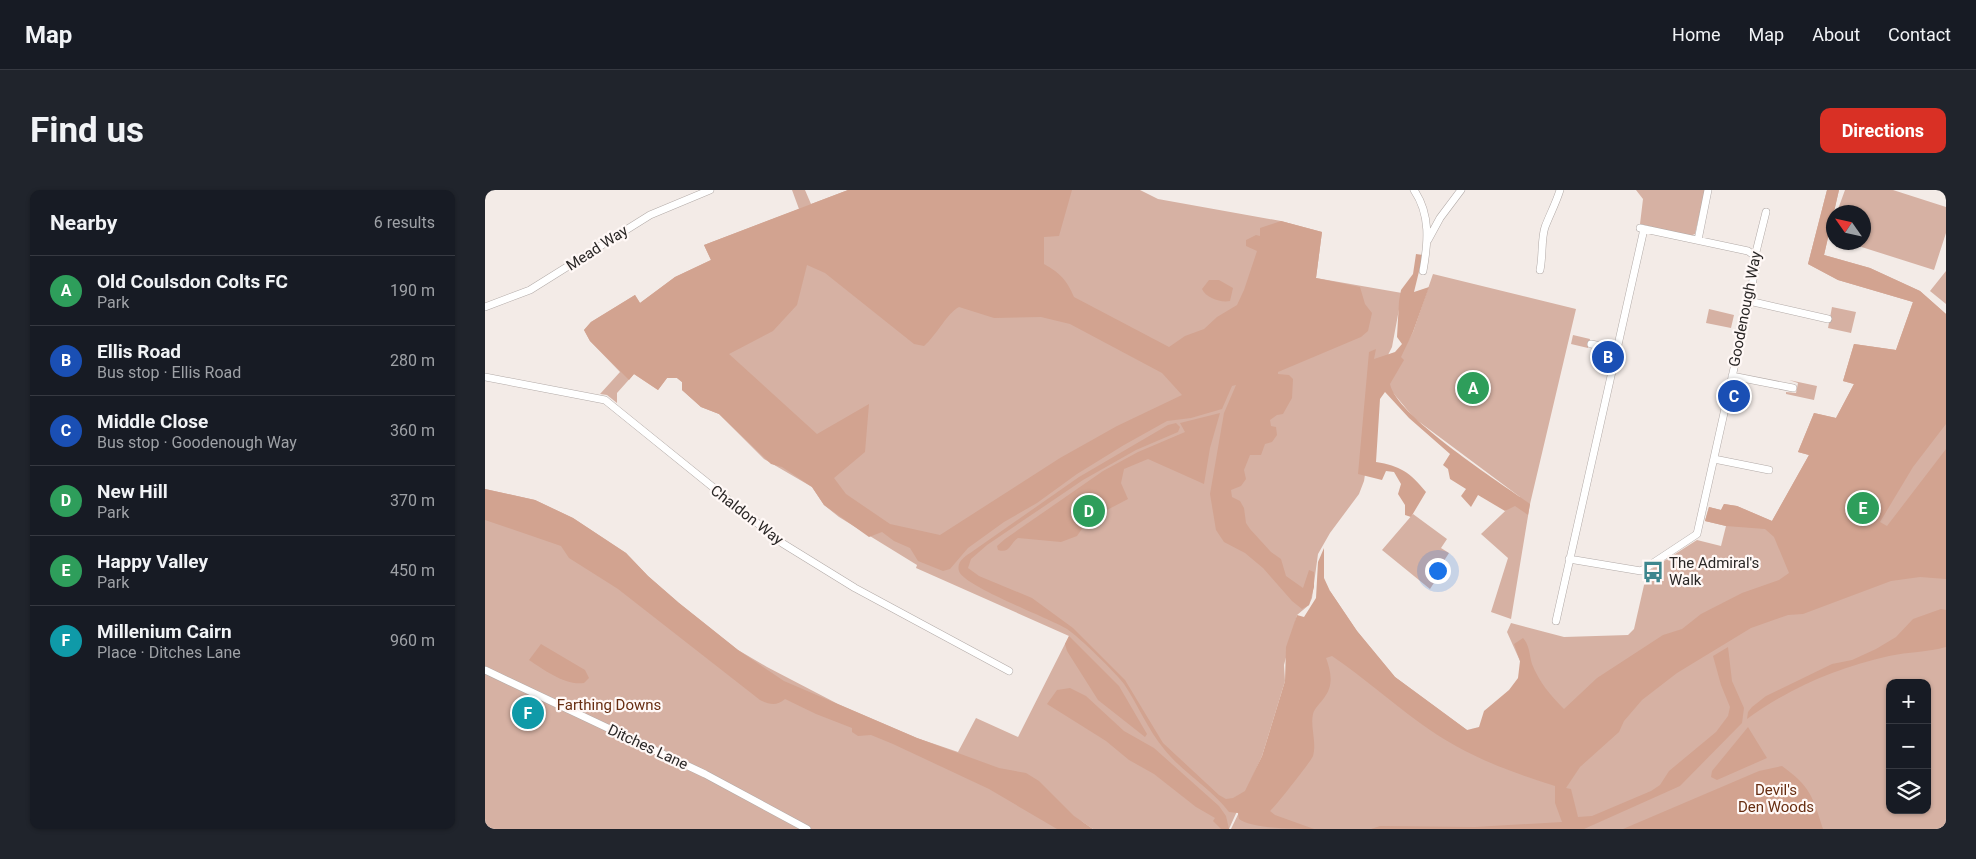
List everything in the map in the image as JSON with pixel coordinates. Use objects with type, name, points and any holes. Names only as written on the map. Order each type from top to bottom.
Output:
[{"type":"street","name":"Mead Way","points":[[485,307],[530,290],[650,215],[710,190]]},
{"type":"street","points":[[1414,190],[1423,208],[1428,241],[1423,271]]},
{"type":"street","points":[[1428,241],[1440,218],[1461,190]]},
{"type":"street","points":[[1540,270],[1544,254],[1545,227],[1553,212],[1560,190]]},
{"type":"street","points":[[1698,240],[1708,190]]},
{"type":"street","name":"Goodenough Way","points":[[1569,559],[1641,571],[1691,540],[1697,534],[1749,301],[1756,264],[1755,256],[1766,212]]},
{"type":"street","points":[[1555,621],[1617,349],[1642,228],[1749,251],[1755,256]]},
{"type":"street","points":[[1749,301],[1828,319]]},
{"type":"street","points":[[1591,344],[1617,349]]},
{"type":"street","points":[[1732,376],[1793,388]]},
{"type":"street","name":"Chaldon Way","points":[[485,377],[605,400],[782,543],[863,592],[1009,671]]},
{"type":"street","points":[[1713,459],[1769,470]]},
{"type":"street","name":"Ditches Lane","points":[[485,670],[705,774],[807,829]]},
{"type":"green space","name":"Farthing Downs","points":[[792,190],[805,190],[811,204],[848,190],[1140,190],[1158,199],[1281,221],[1322,232],[1316,278],[1402,293],[1392,347],[1381,369],[1364,481],[1359,494],[1330,533],[1318,554],[1312,598],[1309,605],[1297,615],[1284,665],[1285,681],[1262,756],[1229,829],[1093,829],[1081,821],[1090,829],[485,829],[485,489],[535,500],[573,518],[626,553],[648,576],[679,603],[738,650],[767,667],[838,704],[917,738],[958,752],[976,718],[1018,737],[1069,636],[916,568],[917,565],[839,517],[824,505],[812,487],[764,459],[719,414],[701,407],[682,390],[682,382],[677,378],[667,378],[658,390],[634,374],[617,393],[617,403],[607,395],[600,394],[620,372],[590,341],[584,330],[591,322],[635,295],[640,303],[675,277],[711,260],[704,245],[799,209]]},
{"type":"green space","points":[[848,190],[1072,190],[1059,236],[1044,237],[1044,264],[1062,278],[1069,286],[1074,297],[1169,347],[1185,336],[1204,329],[1217,317],[1237,305],[1257,251],[1246,246],[1246,240],[1256,235],[1260,236],[1260,228],[1281,221],[1322,232],[1316,278],[1360,287],[1365,304],[1372,313],[1368,331],[1361,337],[1278,372],[1278,374],[1289,375],[1293,379],[1292,398],[1283,414],[1277,415],[1270,420],[1271,426],[1276,427],[1277,435],[1272,442],[1265,444],[1261,455],[1250,455],[1244,470],[1246,479],[1241,486],[1231,490],[1232,497],[1240,501],[1244,508],[1246,523],[1271,552],[1281,559],[1286,576],[1303,588],[1309,570],[1314,572],[1314,587],[1309,605],[1302,609],[1292,601],[1263,568],[1245,553],[1224,542],[1216,530],[1210,494],[1224,413],[1236,385],[1232,386],[1222,409],[1191,418],[1167,421],[1124,445],[1077,474],[1037,503],[1004,522],[968,548],[950,569],[943,571],[918,561],[910,548],[894,541],[882,532],[869,537],[824,505],[812,487],[782,467],[771,464],[719,414],[701,407],[682,390],[682,382],[677,378],[667,378],[658,390],[634,374],[629,380],[590,341],[584,330],[591,322],[635,295],[640,303],[675,277],[711,260],[704,245]],"holes":[[[807,265],[825,273],[914,344],[924,346],[950,314],[959,307],[994,318],[1041,317],[1070,324],[1162,373],[1182,395],[1117,426],[1060,458],[940,535],[890,524],[846,494],[834,478],[865,452],[869,404],[817,434],[729,354],[773,331],[797,305]]]},
{"type":"green space","points":[[1636,190],[1705,190],[1695,234],[1690,236],[1640,224],[1643,199]]},
{"type":"green space","points":[[1827,190],[1839,190],[1836,205],[1826,205],[1826,246],[1824,255],[1870,268],[1920,291],[1946,314],[1946,829],[1231,829],[1254,781],[1330,591],[1357,631],[1395,677],[1467,730],[1523,755],[1520,661],[1507,632],[1511,623],[1564,637],[1628,635],[1634,629],[1647,572],[1697,540],[1721,546],[1726,526],[1705,521],[1709,507],[1721,510],[1724,504],[1737,506],[1772,521],[1809,455],[1798,452],[1814,413],[1836,418],[1854,384],[1843,381],[1854,344],[1896,350],[1913,302],[1838,280],[1808,264]]},
{"type":"green space","points":[[1827,190],[1839,190],[1836,205],[1826,205],[1826,246],[1824,255],[1870,268],[1920,291],[1946,314],[1946,424],[1913,467],[1880,522],[1887,526],[1946,449],[1946,579],[1920,577],[1891,581],[1803,614],[1788,615],[1751,628],[1677,673],[1642,700],[1624,721],[1619,732],[1580,767],[1566,788],[1571,789],[1578,817],[1592,816],[1651,791],[1660,785],[1669,771],[1716,732],[1728,716],[1730,707],[1721,685],[1713,656],[1728,647],[1732,681],[1744,708],[1742,723],[1680,786],[1584,829],[1371,829],[1380,826],[1475,827],[1562,822],[1555,803],[1555,786],[1502,768],[1452,744],[1420,723],[1332,656],[1326,658],[1330,673],[1329,688],[1313,714],[1313,756],[1270,811],[1275,815],[1314,829],[1274,828],[1245,822],[1239,819],[1238,813],[1229,812],[1214,795],[1172,758],[1153,734],[1124,684],[1080,639],[1067,629],[975,585],[959,571],[959,564],[965,557],[1079,477],[1168,425],[1176,423],[1180,427],[1178,432],[1136,450],[1083,480],[987,545],[971,559],[968,568],[979,576],[1032,598],[1073,628],[1125,680],[1163,743],[1219,795],[1226,799],[1233,798],[1245,791],[1262,756],[1285,681],[1286,647],[1297,615],[1304,617],[1316,598],[1318,562],[1324,548],[1324,578],[1330,591],[1357,631],[1395,677],[1467,730],[1479,727],[1484,711],[1509,690],[1518,678],[1520,661],[1514,644],[1523,638],[1527,644],[1532,664],[1538,677],[1564,709],[1597,678],[1663,635],[1682,629],[1701,614],[1742,593],[1779,580],[1789,573],[1774,537],[1765,529],[1726,526],[1705,521],[1709,507],[1721,510],[1724,504],[1737,506],[1772,521],[1809,455],[1798,452],[1814,413],[1836,418],[1854,384],[1843,381],[1854,344],[1896,350],[1913,302],[1838,280],[1808,264]]},
{"type":"green space","points":[[1845,190],[1893,190],[1946,207],[1946,233],[1934,270],[1871,250],[1871,205],[1840,205]]},
{"type":"green space","points":[[1416,254],[1423,255],[1414,292],[1429,287],[1413,332],[1401,357],[1404,360],[1390,384],[1397,397],[1410,413],[1429,430],[1451,448],[1530,504],[1528,515],[1515,506],[1505,511],[1478,495],[1471,507],[1461,496],[1466,489],[1450,479],[1448,469],[1443,465],[1450,454],[1409,418],[1385,392],[1380,399],[1376,462],[1404,471],[1415,479],[1426,492],[1411,517],[1405,515],[1405,505],[1398,494],[1401,484],[1394,472],[1386,471],[1382,480],[1358,474],[1369,352],[1376,349],[1374,359],[1395,352],[1402,344],[1397,337],[1399,301],[1401,290],[1413,274]]},
{"type":"green space","points":[[1946,271],[1946,304],[1930,291]]},
{"type":"green space","points":[[1433,274],[1576,309],[1530,504],[1511,619],[1491,612],[1508,558],[1481,534],[1520,497],[1414,418],[1385,383],[1413,332]]},
{"type":"green space","points":[[1209,280],[1219,280],[1233,288],[1230,301],[1214,299],[1204,292],[1202,289]]},
{"type":"green space","points":[[1832,307],[1856,312],[1851,333],[1828,328]]},
{"type":"green space","points":[[1709,309],[1734,315],[1731,328],[1706,323]]},
{"type":"green space","points":[[1573,335],[1590,339],[1588,348],[1571,344]]},
{"type":"green space","points":[[1789,380],[1817,386],[1814,400],[1786,394],[1786,392],[1796,393],[1798,383]]},
{"type":"green space","points":[[1220,413],[1210,448],[1204,484],[1148,459],[1124,469],[1121,483],[1128,499],[1088,520],[1077,536],[1061,542],[1018,538],[1005,551],[998,550],[997,546],[1005,539],[1103,471],[1138,452],[1185,432],[1180,423]]},
{"type":"green space","points":[[485,489],[535,500],[573,518],[626,553],[648,576],[679,603],[738,650],[784,681],[917,738],[999,768],[1026,773],[1039,781],[1074,816],[1093,829],[1057,829],[989,789],[893,744],[871,735],[858,736],[852,732],[852,728],[785,699],[773,704],[760,700],[618,589],[569,558],[561,546],[485,520]]},
{"type":"green space","points":[[1413,514],[1447,539],[1441,548],[1449,553],[1440,567],[1441,572],[1430,589],[1382,550]]},
{"type":"green space","points":[[1941,609],[1946,610],[1946,647],[1889,656],[1852,666],[1797,688],[1747,719],[1748,712],[1752,707],[1766,696],[1832,664],[1852,660],[1876,649],[1896,637],[1913,619]]},
{"type":"green space","points":[[1069,636],[1119,686],[1147,734],[1145,737],[1098,700],[1067,651],[1065,644]]},
{"type":"green space","points":[[541,644],[585,670],[589,678],[584,683],[563,680],[529,660]]},
{"type":"green space","points":[[1070,688],[1086,696],[1124,731],[1154,748],[1219,806],[1226,816],[1229,829],[1221,829],[1213,821],[1215,818],[1196,807],[1154,774],[1129,760],[1106,741],[1047,704],[1057,690]]},
{"type":"green space","points":[[1748,727],[1767,758],[1717,780],[1711,777],[1712,771]]},
{"type":"green space","name":"Devil's Den Woods","points":[[1782,766],[1805,786],[1813,800],[1823,829],[1623,829],[1759,771]]},
{"type":"place","name":"Ellis Road","points":[[1608,357]]},
{"type":"place","name":"Old Coulsdon Colts FC","points":[[1473,388]]},
{"type":"place","name":"Middle Close","points":[[1734,396]]},
{"type":"place","name":"Happy Valley","points":[[1863,508]]},
{"type":"place","name":"New Hill","points":[[1089,511]]},
{"type":"place","name":"The Admiral's Walk","points":[[1653,572]]},
{"type":"place","name":"Millenium Cairn","points":[[528,713]]}]
